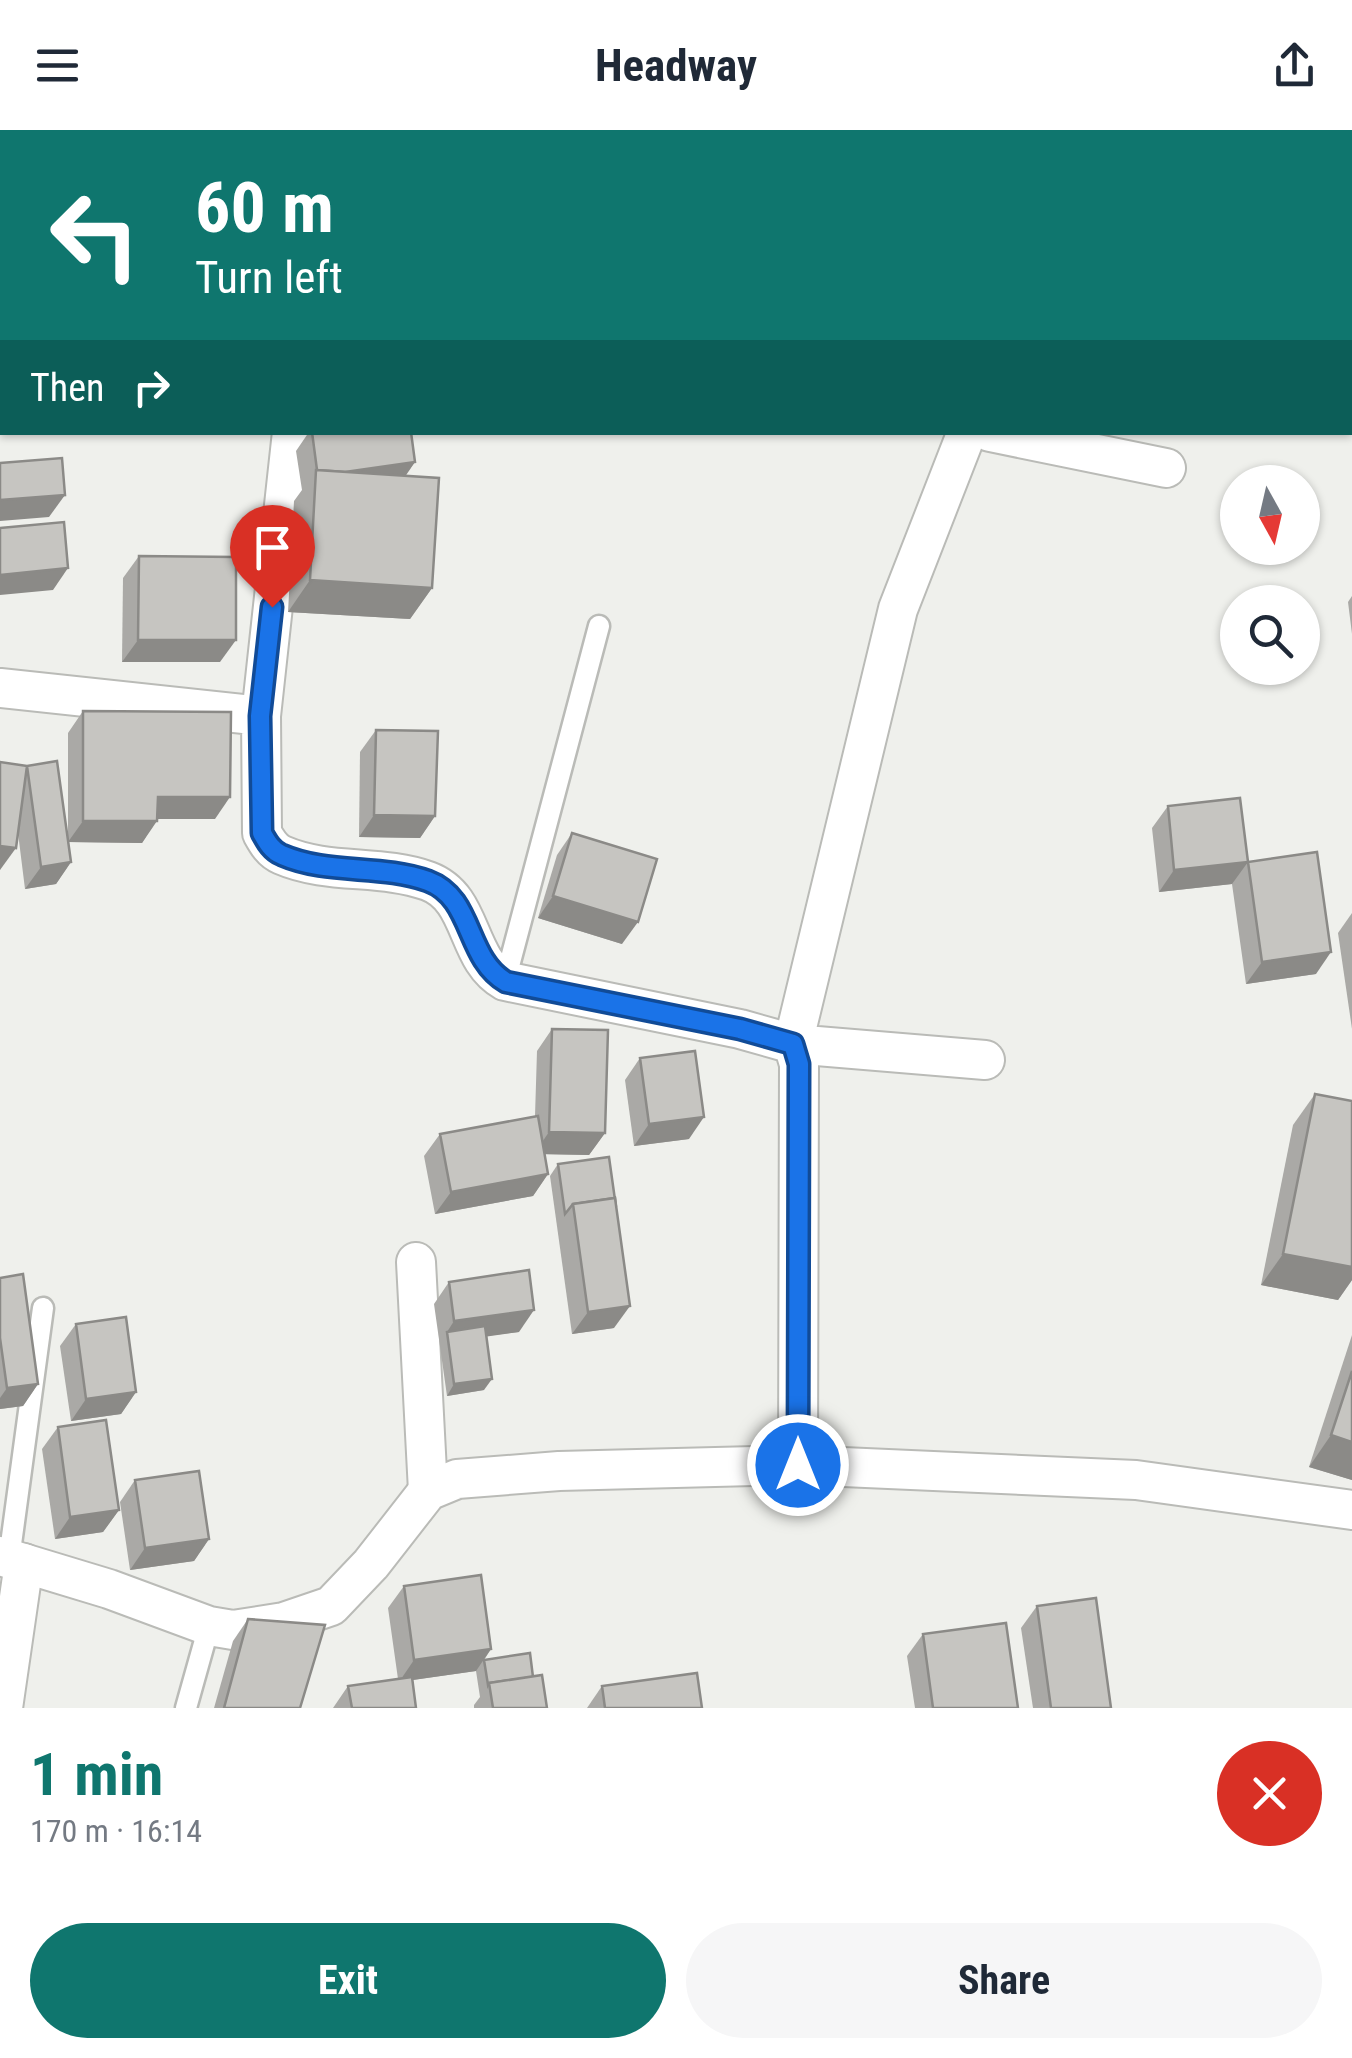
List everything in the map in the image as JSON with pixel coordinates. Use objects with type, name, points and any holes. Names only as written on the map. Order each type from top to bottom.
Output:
[{"type":"street","points":[[292,435],[260,716],[262,833],[270,846],[280,854],[311,863],[401,873],[432,882],[452,896],[480,956],[494,975],[506,982],[740,1029],[793,1044],[985,1060]]},
{"type":"street","points":[[798,1465],[799,1064],[793,1044],[898,609],[965,435]]},
{"type":"street","points":[[1005,435],[1166,468]]},
{"type":"street","points":[[0,688],[260,716]]},
{"type":"street","points":[[416,1262],[428,1490]]},
{"type":"street","points":[[3,1708],[11,1559],[209,1626],[233,1630],[261,1628],[331,1606],[428,1490],[456,1479],[559,1471],[798,1465],[1136,1480],[1352,1510]]},
{"type":"lane","points":[[506,982],[598,626]]},
{"type":"lane","points":[[11,1559],[42,1308]]},
{"type":"lane","points":[[186,1708],[209,1626]]},
{"type":"building","points":[[312,435],[411,435],[415,462],[345,472],[317,470]]},
{"type":"building","points":[[62,458],[65,495],[0,500],[0,463]]},
{"type":"building","points":[[316,470],[439,478],[432,588],[310,580]]},
{"type":"building","points":[[64,522],[68,568],[0,575],[0,528]]},
{"type":"building","points":[[139,556],[236,557],[236,640],[138,640]]},
{"type":"building","points":[[83,711],[231,712],[230,797],[158,797],[157,821],[83,821]]},
{"type":"building","points":[[376,730],[438,731],[435,816],[374,815]]},
{"type":"building","points":[[57,761],[71,862],[41,867],[27,766]]},
{"type":"building","points":[[0,762],[27,766],[16,848],[0,846]]},
{"type":"building","points":[[1240,798],[1248,862],[1174,870],[1168,806]]},
{"type":"building","points":[[572,833],[657,859],[638,922],[553,896]]},
{"type":"building","points":[[1317,852],[1331,952],[1262,962],[1248,862]]},
{"type":"building","points":[[552,1029],[608,1030],[605,1133],[549,1132]]},
{"type":"building","points":[[695,1051],[704,1117],[649,1124],[640,1058]]},
{"type":"building","points":[[1315,1094],[1352,1101],[1352,1267],[1283,1254]]},
{"type":"building","points":[[538,1116],[548,1174],[451,1192],[440,1134]]},
{"type":"building","points":[[609,1157],[615,1198],[573,1204],[565,1214],[558,1164]]},
{"type":"building","points":[[615,1198],[630,1306],[588,1312],[573,1204]]},
{"type":"building","points":[[529,1270],[534,1310],[454,1321],[449,1282]]},
{"type":"building","points":[[23,1274],[38,1384],[7,1388],[0,1338],[0,1278]]},
{"type":"building","points":[[126,1317],[136,1392],[86,1399],[76,1324]]},
{"type":"building","points":[[485,1326],[492,1379],[454,1384],[447,1332]]},
{"type":"building","points":[[1352,1371],[1352,1442],[1331,1435]]},
{"type":"building","points":[[106,1420],[119,1510],[70,1517],[58,1427]]},
{"type":"building","points":[[199,1471],[209,1539],[145,1548],[135,1480]]},
{"type":"building","points":[[481,1575],[491,1649],[414,1660],[404,1586]]},
{"type":"building","points":[[1096,1598],[1111,1708],[1051,1708],[1037,1606]]},
{"type":"building","points":[[248,1619],[325,1625],[300,1708],[224,1708]]},
{"type":"building","points":[[1006,1623],[1018,1708],[933,1708],[923,1634]]},
{"type":"building","points":[[530,1653],[533,1677],[488,1685],[484,1660]]},
{"type":"building","points":[[697,1673],[702,1708],[605,1708],[602,1686]]},
{"type":"building","points":[[542,1675],[547,1708],[493,1708],[489,1683]]},
{"type":"building","points":[[412,1677],[416,1708],[352,1708],[348,1686]]},
{"type":"route","points":[[272,607],[260,716],[262,833],[270,846],[280,854],[311,863],[401,873],[432,882],[452,896],[486,966],[506,982],[740,1029],[793,1044],[799,1064],[798,1465]]}]
